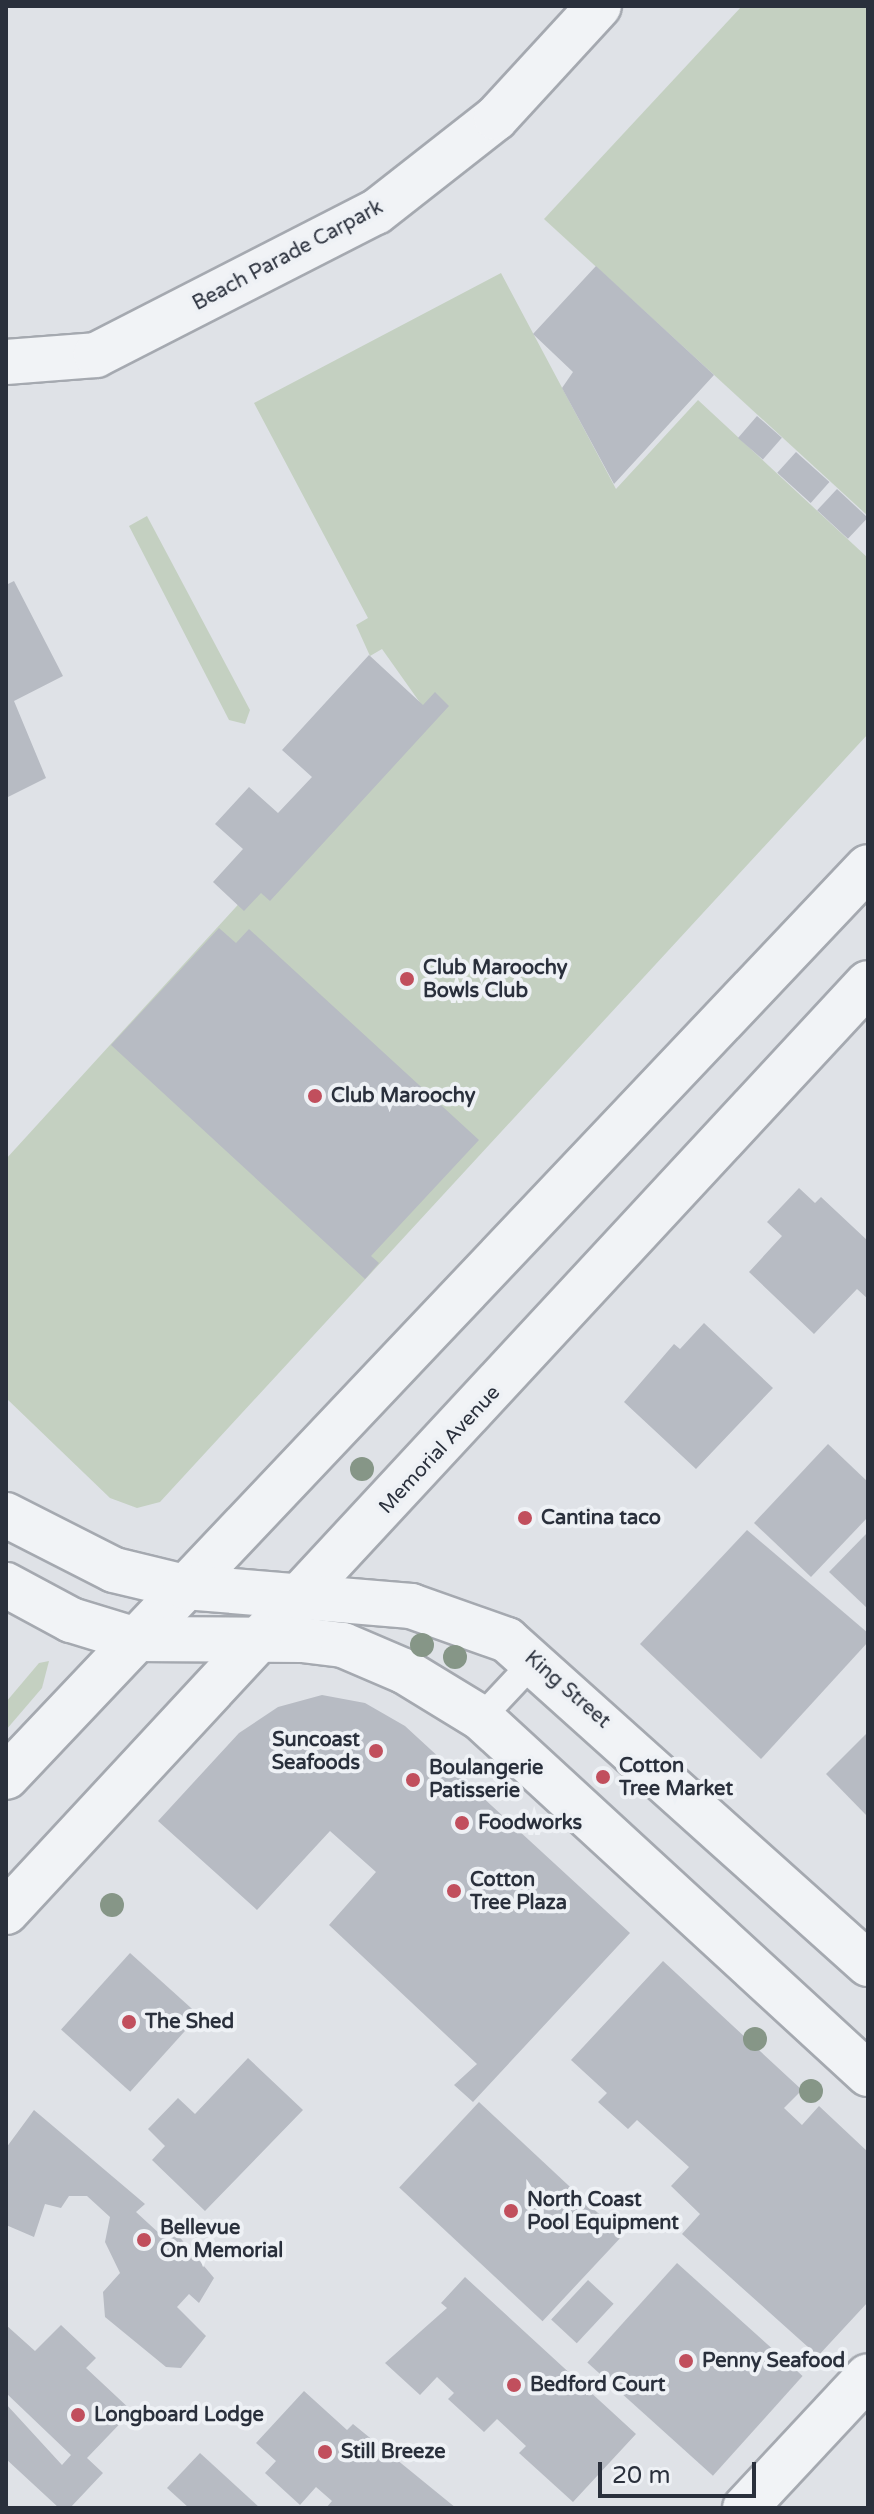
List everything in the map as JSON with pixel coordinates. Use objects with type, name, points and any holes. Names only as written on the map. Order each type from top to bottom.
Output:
[{"type":"street","name":"Beach Parade Carpark","points":[[6,362],[96,355],[376,212],[496,118],[599,6]]},
{"type":"street","points":[[6,1777],[133,1639],[868,867]]},
{"type":"street","name":"Memorial Avenue","points":[[6,1912],[262,1638],[308,1593],[868,983]]},
{"type":"street","name":"King Street","points":[[6,1515],[114,1570],[185,1587],[308,1593],[411,1606],[507,1640],[536,1659],[868,1964]]},
{"type":"street","points":[[6,1585],[71,1620],[133,1639],[262,1638],[343,1645],[481,1718],[868,2074]]},
{"type":"street","points":[[745,2508],[868,2376]]},
{"type":"lane","points":[[481,1718],[536,1659]]},
{"type":"green space","points":[[742,6],[868,6],[868,516],[544,219]]},
{"type":"green space","name":"Club Maroochy Bowls Club","points":[[501,273],[616,489],[698,400],[868,558],[868,734],[160,1502],[137,1508],[110,1498],[6,1398],[6,1159],[421,704],[382,649],[370,656],[356,625],[368,618],[254,403]]},
{"type":"green space","points":[[147,516],[250,710],[245,724],[229,720],[129,526]]},
{"type":"green space","points":[[49,1661],[42,1688],[6,1730],[6,1702],[39,1663]]},
{"type":"building","points":[[596,266],[714,375],[614,484],[562,388],[573,372],[533,334]]},
{"type":"building","points":[[757,416],[782,438],[763,460],[738,438]]},
{"type":"building","points":[[796,452],[829,482],[811,503],[777,473]]},
{"type":"building","points":[[837,489],[868,518],[848,539],[817,510]]},
{"type":"building","points":[[14,581],[63,676],[14,701],[46,778],[6,798],[6,585]]},
{"type":"building","points":[[369,655],[423,705],[435,692],[449,706],[270,901],[261,893],[244,911],[213,882],[243,849],[215,824],[249,787],[278,813],[312,777],[282,750]]},
{"type":"building","name":"Club Maroochy","points":[[219,928],[236,943],[249,929],[479,1140],[371,1256],[379,1263],[365,1279],[111,1045]]},
{"type":"building","points":[[799,1188],[815,1203],[821,1197],[868,1241],[868,1299],[857,1289],[814,1334],[749,1272],[782,1236],[767,1222]]},
{"type":"building","points":[[704,1323],[773,1388],[696,1469],[624,1402],[674,1344],[680,1349]]},
{"type":"building","points":[[828,1444],[868,1482],[868,1517],[811,1577],[754,1523]]},
{"type":"building","points":[[747,1530],[868,1633],[868,1642],[761,1759],[640,1644]]},
{"type":"building","points":[[868,1532],[868,1609],[829,1572]]},
{"type":"building","name":"Cotton Tree Plaza","points":[[322,1695],[365,1703],[405,1726],[630,1933],[473,2102],[454,2085],[477,2064],[329,1925],[376,1872],[330,1831],[257,1910],[158,1821],[239,1733],[278,1707]]},
{"type":"building","points":[[868,1732],[868,1817],[826,1774]]},
{"type":"building","name":"The Shed","points":[[130,1953],[199,2015],[130,2092],[61,2030]]},
{"type":"building","points":[[663,1961],[802,2090],[784,2108],[802,2125],[819,2106],[868,2152],[868,2302],[818,2356],[682,2234],[700,2214],[671,2186],[689,2167],[637,2120],[628,2129],[598,2102],[607,2093],[571,2060]]},
{"type":"building","points":[[248,2058],[303,2110],[205,2211],[152,2160],[165,2146],[148,2129],[178,2098],[195,2114]]},
{"type":"building","name":"North Coast Pool Equipment","points":[[479,2102],[622,2236],[543,2321],[399,2188]]},
{"type":"building","name":"Bellevue On Memorial","points":[[34,2110],[145,2204],[136,2212],[161,2235],[177,2234],[214,2278],[199,2303],[189,2294],[177,2307],[206,2336],[181,2368],[166,2367],[105,2317],[103,2292],[120,2273],[105,2242],[110,2217],[87,2196],[69,2196],[61,2208],[45,2204],[34,2237],[6,2225],[6,2148]]},
{"type":"building","name":"Penny Seafood","points":[[677,2263],[803,2376],[713,2476],[587,2363]]},
{"type":"building","name":"Bedford Court","points":[[465,2277],[636,2434],[573,2502],[519,2453],[526,2446],[497,2419],[484,2432],[448,2399],[454,2393],[437,2377],[420,2395],[385,2363],[447,2308],[441,2303]]},
{"type":"building","points":[[588,2280],[614,2304],[577,2343],[551,2319]]},
{"type":"building","name":"Longboard Lodge","points":[[6,2325],[35,2351],[61,2325],[96,2358],[86,2368],[132,2411],[87,2458],[103,2473],[70,2508],[59,2508],[6,2459],[6,2404],[62,2465],[71,2455],[6,2393]]},
{"type":"building","name":"Still Breeze","points":[[304,2391],[347,2430],[353,2424],[456,2508],[326,2508],[332,2501],[316,2487],[300,2505],[265,2473],[276,2461],[256,2443]]},
{"type":"building","points":[[200,2453],[260,2508],[189,2508],[167,2488]]},
{"type":"place","name":"Club Maroochy Bowls Club","points":[[407,979]]},
{"type":"place","name":"Club Maroochy","points":[[315,1096]]},
{"type":"place","name":"Cantina taco","points":[[525,1518]]},
{"type":"place","name":"Suncoast Seafoods","points":[[376,1751]]},
{"type":"place","name":"Cotton Tree Market","points":[[603,1777]]},
{"type":"place","name":"Boulangerie Patisserie","points":[[413,1780]]},
{"type":"place","name":"Foodworks","points":[[462,1823]]},
{"type":"place","name":"Cotton Tree Plaza","points":[[454,1891]]},
{"type":"place","name":"The Shed","points":[[129,2022]]},
{"type":"place","name":"North Coast Pool Equipment","points":[[511,2211]]},
{"type":"place","name":"Bellevue On Memorial","points":[[144,2240]]},
{"type":"place","name":"Penny Seafood","points":[[686,2361]]},
{"type":"place","name":"Bedford Court","points":[[514,2385]]},
{"type":"place","name":"Longboard Lodge","points":[[78,2415]]},
{"type":"place","name":"Still Breeze","points":[[325,2452]]}]
